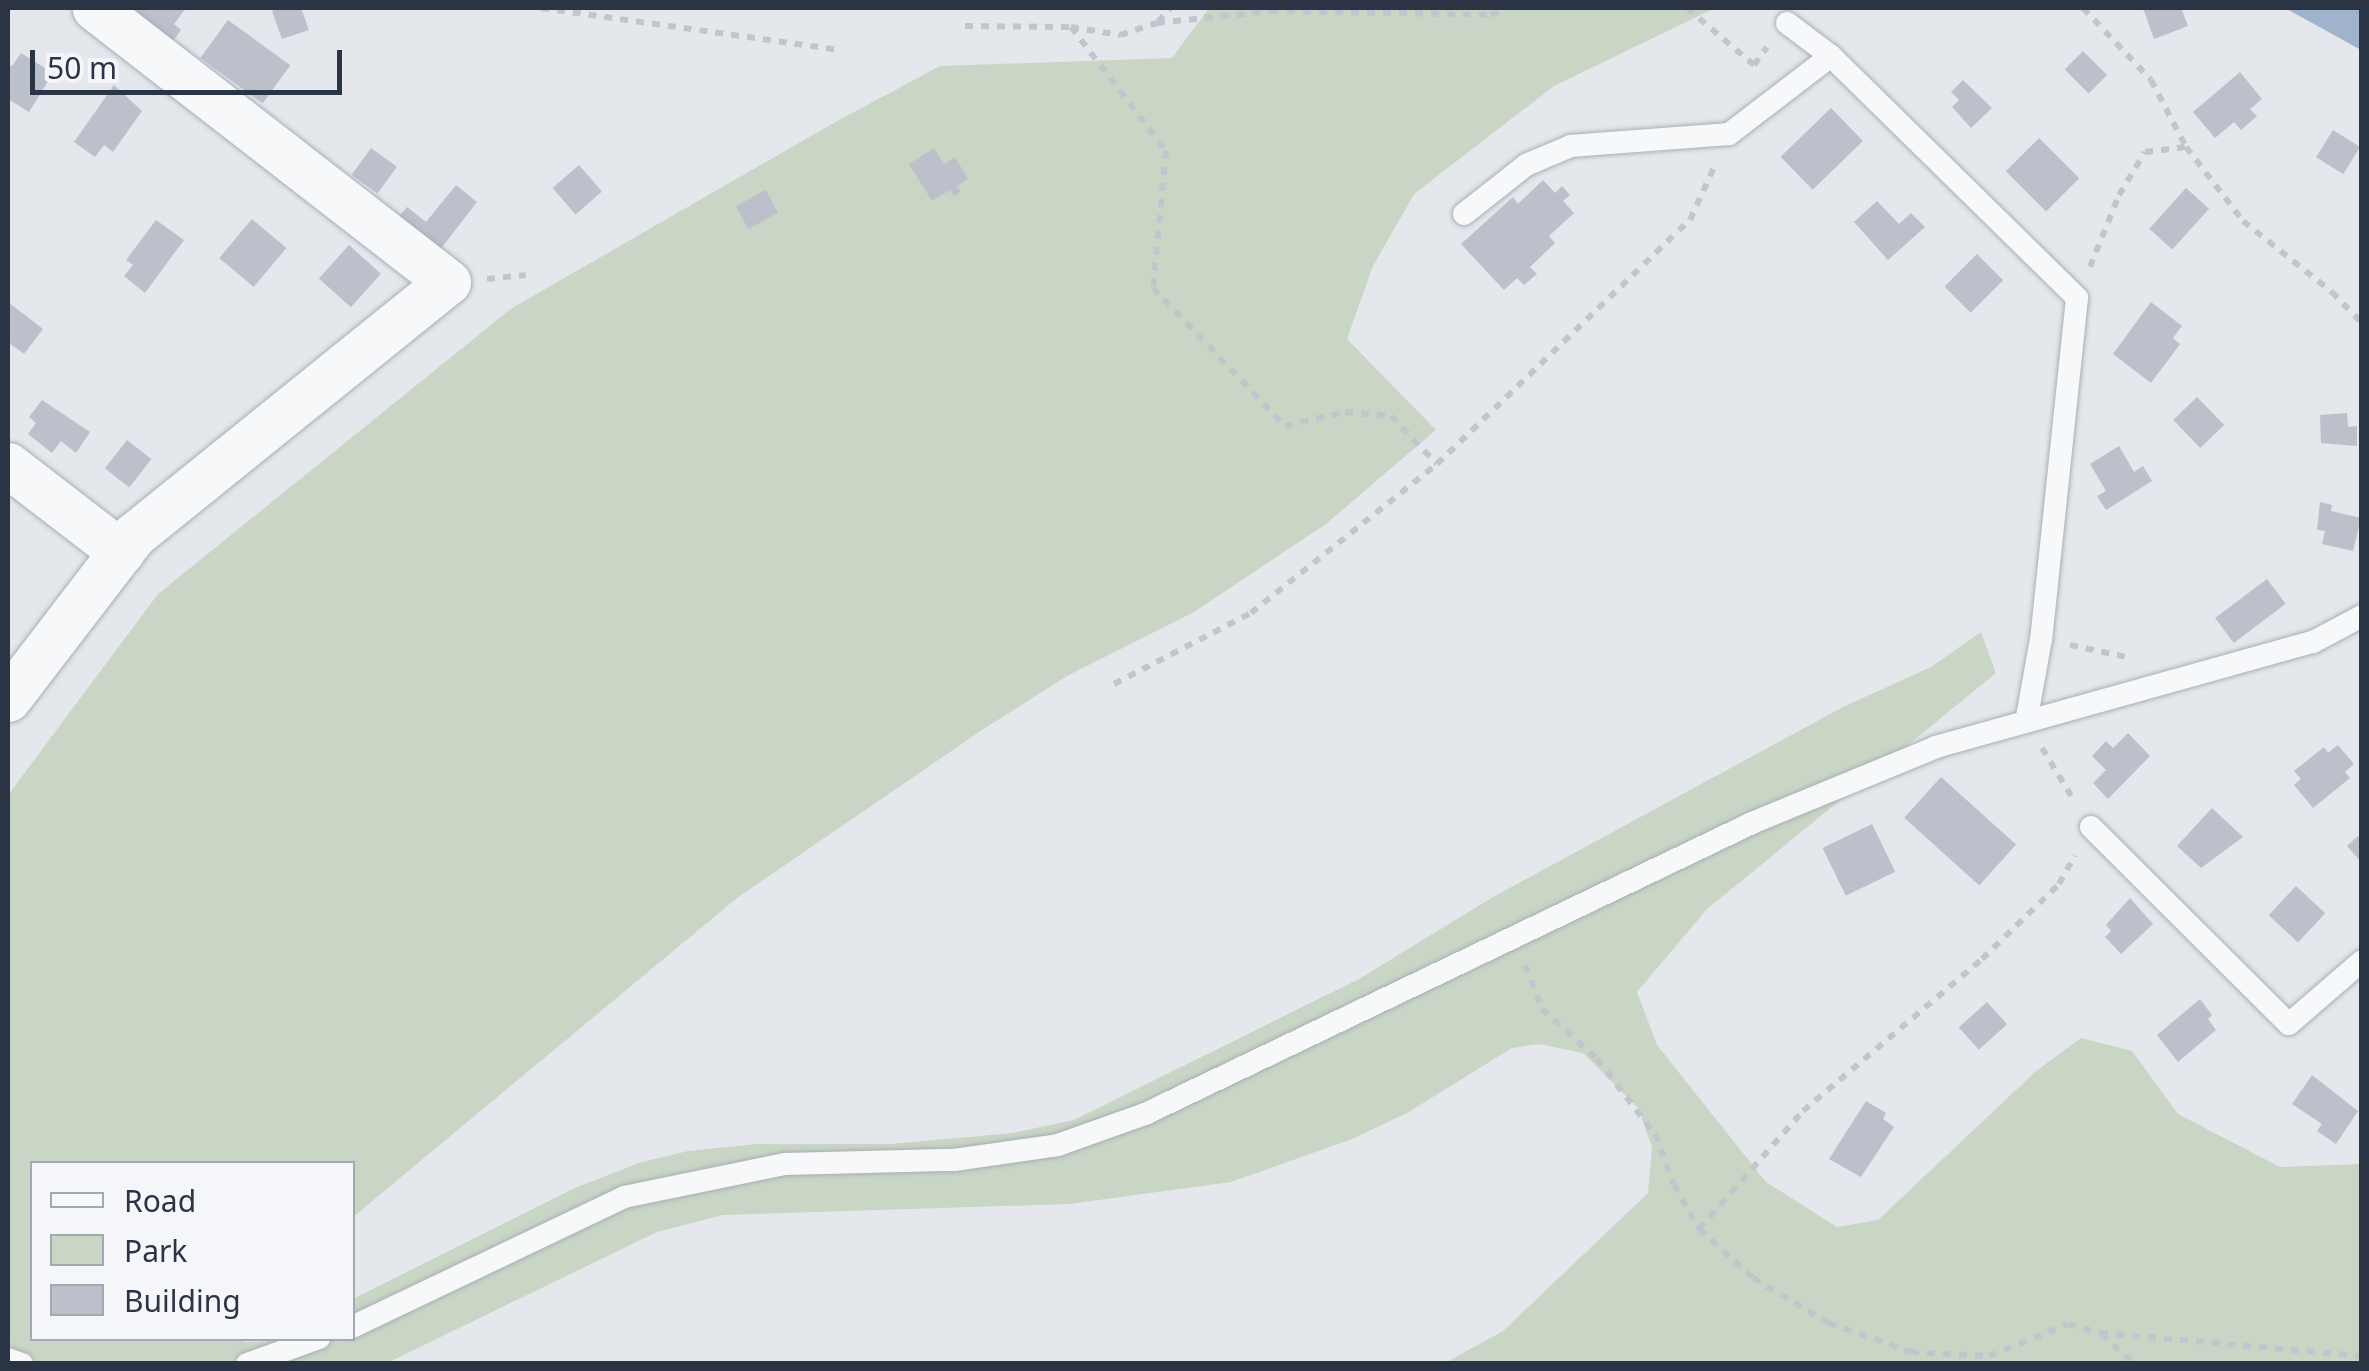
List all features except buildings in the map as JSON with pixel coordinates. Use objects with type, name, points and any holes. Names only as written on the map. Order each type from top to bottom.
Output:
[{"type":"street","points":[[8,699],[134,535],[448,282],[95,8]]},
{"type":"street","points":[[8,465],[121,552]]},
{"type":"lane","points":[[1787,23],[1831,56],[2078,298],[2042,639],[2026,722]]},
{"type":"lane","points":[[1464,214],[1526,165],[1572,146],[1729,134],[1831,56]]},
{"type":"lane","points":[[355,1326],[624,1197],[785,1164],[954,1160],[1058,1146],[1145,1114],[1752,823],[1936,747],[2313,642],[2362,616]]},
{"type":"lane","points":[[2091,827],[2289,1024],[2362,961]]},
{"type":"lane","points":[[247,1364],[311,1341]]},
{"type":"lane","points":[[8,1359],[22,1364]]},
{"type":"path","points":[[541,8],[838,50]]},
{"type":"path","points":[[1157,24],[1170,8]]},
{"type":"path","points":[[965,26],[1071,27],[1120,35],[1157,24],[1272,11],[1491,15],[1506,8]]},
{"type":"path","points":[[1687,8],[1754,65],[1787,23]]},
{"type":"path","points":[[2083,8],[2151,80],[2186,147],[2243,222],[2332,292],[2362,323]]},
{"type":"path","points":[[1071,27],[1166,152],[1153,288],[1285,426],[1345,412],[1391,416],[1437,464]]},
{"type":"path","points":[[1114,684],[1251,613],[1437,464],[1690,220],[1729,134]]},
{"type":"path","points":[[2078,298],[2119,196],[2146,152],[2186,147]]},
{"type":"path","points":[[2042,639],[2201,673]]},
{"type":"path","points":[[1699,1229],[1803,1111],[1982,959],[2058,884],[2091,827],[2026,722]]},
{"type":"path","points":[[1514,937],[1542,1009],[1597,1059],[1655,1134],[1674,1185],[1699,1229],[1752,1278],[1829,1323],[1911,1352],[1989,1356],[2068,1324],[2100,1332],[2362,1356]]},
{"type":"path","points":[[2100,1332],[2134,1364]]},
{"type":"green space","points":[[1209,8],[1715,8],[1554,86],[1414,194],[1373,266],[1347,339],[1436,430],[1326,524],[1194,612],[1067,676],[737,898],[355,1215],[355,1161],[30,1161],[30,1341],[355,1341],[355,1298],[577,1187],[642,1162],[688,1151],[756,1144],[891,1144],[1013,1133],[1074,1120],[1359,979],[1493,897],[1843,707],[1931,667],[1981,632],[1996,673],[1707,909],[1637,992],[1657,1045],[1766,1182],[1837,1227],[1878,1220],[2036,1071],[2081,1038],[2132,1051],[2178,1114],[2280,1167],[2361,1164],[2361,1363],[1445,1363],[1503,1331],[1648,1193],[1652,1147],[1638,1108],[1583,1053],[1539,1044],[1512,1048],[1407,1113],[1352,1139],[1231,1182],[1069,1204],[723,1215],[657,1232],[387,1363],[8,1363],[8,795],[158,594],[512,308],[940,66],[1172,58]]},
{"type":"water","points":[[2285,8],[2361,8],[2361,50]]}]
